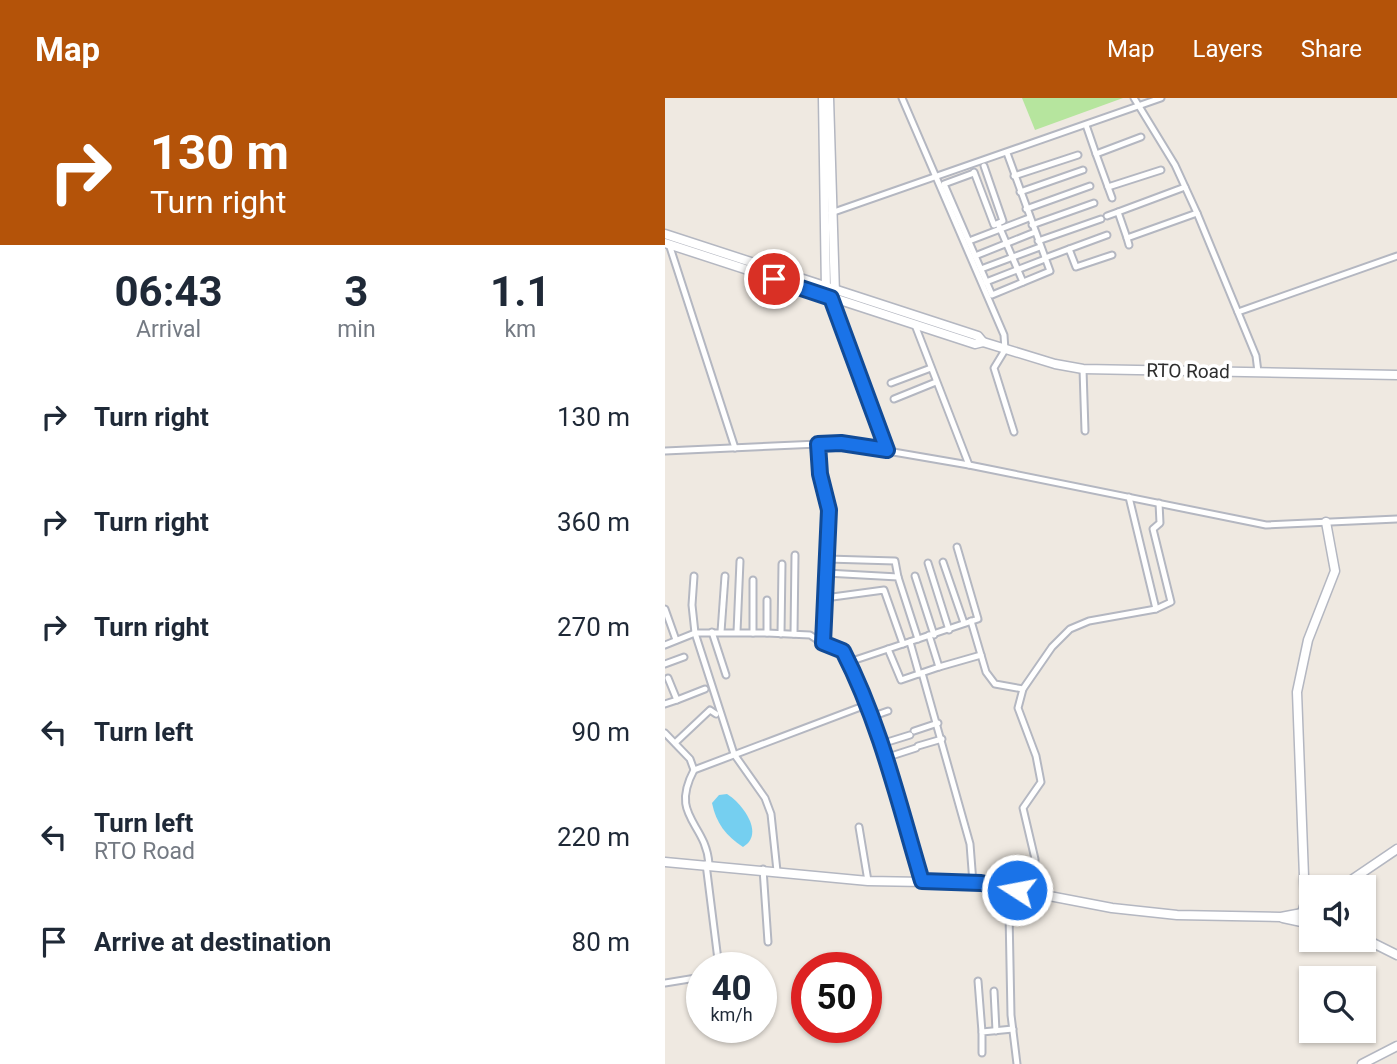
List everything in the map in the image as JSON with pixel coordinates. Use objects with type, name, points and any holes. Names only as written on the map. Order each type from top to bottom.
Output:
[{"type":"street","points":[[823,98],[829,213]]},
{"type":"street","points":[[829,98],[831,295],[887,450]]},
{"type":"street","points":[[902,98],[1003,335],[1005,350],[994,368],[1014,432]]},
{"type":"street","points":[[1134,98],[1197,213],[1256,356],[1258,372]]},
{"type":"street","points":[[829,213],[1161,98]]},
{"type":"street","points":[[1086,125],[1112,198]]},
{"type":"street","points":[[1096,154],[1141,137]]},
{"type":"street","points":[[974,173],[944,184],[992,295],[1050,271],[1007,153]]},
{"type":"street","points":[[1014,176],[1078,155]]},
{"type":"street","points":[[971,166],[994,225],[999,226],[1023,282]]},
{"type":"street","points":[[984,166],[1003,221],[999,226]]},
{"type":"street","points":[[1020,192],[1083,170]]},
{"type":"street","points":[[1108,187],[1161,170]]},
{"type":"street","points":[[1026,209],[1090,186]]},
{"type":"street","points":[[981,269],[1185,187]]},
{"type":"street","points":[[975,256],[1094,203]]},
{"type":"street","points":[[1118,212],[1129,245]]},
{"type":"street","points":[[1127,238],[1197,213]]},
{"type":"street","points":[[969,241],[999,226],[1029,218]]},
{"type":"street","points":[[986,282],[1107,235]]},
{"type":"street","points":[[667,239],[735,448]]},
{"type":"street","name":"RTO Road","points":[[667,239],[831,295],[978,336],[983,342],[1005,350],[1083,369],[1397,375]]},
{"type":"street","points":[[1069,249],[1076,267],[1112,255]]},
{"type":"street","points":[[1238,312],[1397,256]]},
{"type":"street","name":"RTO Road","points":[[880,309],[975,344],[983,342]]},
{"type":"street","points":[[915,324],[969,465]]},
{"type":"street","points":[[891,383],[931,368]]},
{"type":"street","points":[[1083,369],[1085,431]]},
{"type":"street","points":[[894,399],[936,382]]},
{"type":"street","points":[[665,452],[841,443],[969,465],[1266,525],[1397,519]]},
{"type":"street","points":[[818,444],[820,474],[829,510],[823,643]]},
{"type":"street","points":[[1129,497],[1156,609]]},
{"type":"street","points":[[1035,870],[1023,808],[1041,782],[1036,756],[1019,708],[1023,688],[1052,647],[1070,629],[1089,621],[1156,609],[1171,602],[1153,529],[1160,523],[1159,503]]},
{"type":"street","points":[[1304,875],[1297,692],[1308,640],[1335,571],[1326,523]]},
{"type":"street","points":[[849,662],[978,619],[957,547]]},
{"type":"street","points":[[794,635],[795,555]]},
{"type":"street","points":[[827,559],[895,561],[918,639]]},
{"type":"street","points":[[737,632],[740,561]]},
{"type":"street","points":[[943,562],[986,672],[995,684],[1023,688]]},
{"type":"street","points":[[928,563],[949,630]]},
{"type":"street","points":[[781,634],[782,564]]},
{"type":"street","points":[[826,573],[898,577]]},
{"type":"street","points":[[694,576],[692,605],[695,633],[734,754],[765,798],[771,814],[777,871]]},
{"type":"street","points":[[721,632],[725,576]]},
{"type":"street","points":[[915,576],[939,667]]},
{"type":"street","points":[[753,580],[753,632]]},
{"type":"street","points":[[825,598],[884,590],[903,644]]},
{"type":"street","points":[[767,600],[767,633]]},
{"type":"street","points":[[665,609],[676,640]]},
{"type":"street","points":[[712,632],[726,675]]},
{"type":"street","points":[[665,645],[695,633],[753,632],[810,635],[843,651],[881,744],[922,881]]},
{"type":"street","points":[[910,642],[938,723],[970,844],[973,883]]},
{"type":"street","points":[[888,649],[901,680],[981,654]]},
{"type":"street","points":[[665,664],[684,657]]},
{"type":"street","points":[[665,670],[677,700]]},
{"type":"street","points":[[665,705],[705,689]]},
{"type":"street","points":[[717,952],[703,840],[685,805],[684,788],[694,769],[866,705]]},
{"type":"street","points":[[675,743],[710,710],[716,714]]},
{"type":"street","points":[[871,717],[888,711]]},
{"type":"street","points":[[881,744],[938,723]]},
{"type":"street","points":[[665,733],[690,759],[694,769]]},
{"type":"street","points":[[885,758],[942,739]]},
{"type":"street","points":[[859,827],[868,881]]},
{"type":"street","points":[[1359,875],[1397,849]]},
{"type":"street","points":[[665,862],[763,869],[868,881],[973,883],[1177,915],[1281,917],[1299,914]]},
{"type":"street","points":[[763,869],[768,942]]},
{"type":"street","points":[[1017,890],[1023,877],[1035,870]]},
{"type":"street","points":[[1035,870],[1042,875],[1047,896]]},
{"type":"street","points":[[1003,888],[1009,912],[1013,1029],[1017,1064]]},
{"type":"street","points":[[1281,917],[1299,921]]},
{"type":"street","points":[[1376,944],[1397,954]]},
{"type":"street","points":[[665,982],[686,979]]},
{"type":"street","points":[[978,981],[982,1052]]},
{"type":"street","points":[[993,990],[996,1031]]},
{"type":"street","points":[[982,1031],[1013,1029]]},
{"type":"street","points":[[1362,1064],[1397,1046]]},
{"type":"green space","points":[[1022,98],[1123,98],[1035,130]]},
{"type":"water","points":[[727,794],[745,812],[752,827],[752,835],[743,847],[723,828],[716,817],[712,803],[719,795]]},
{"type":"route","points":[[774,279],[831,298],[887,450],[841,443],[818,444],[820,474],[829,510],[823,643],[843,651],[849,662],[875,727],[922,881],[981,883],[1017,890]]}]
